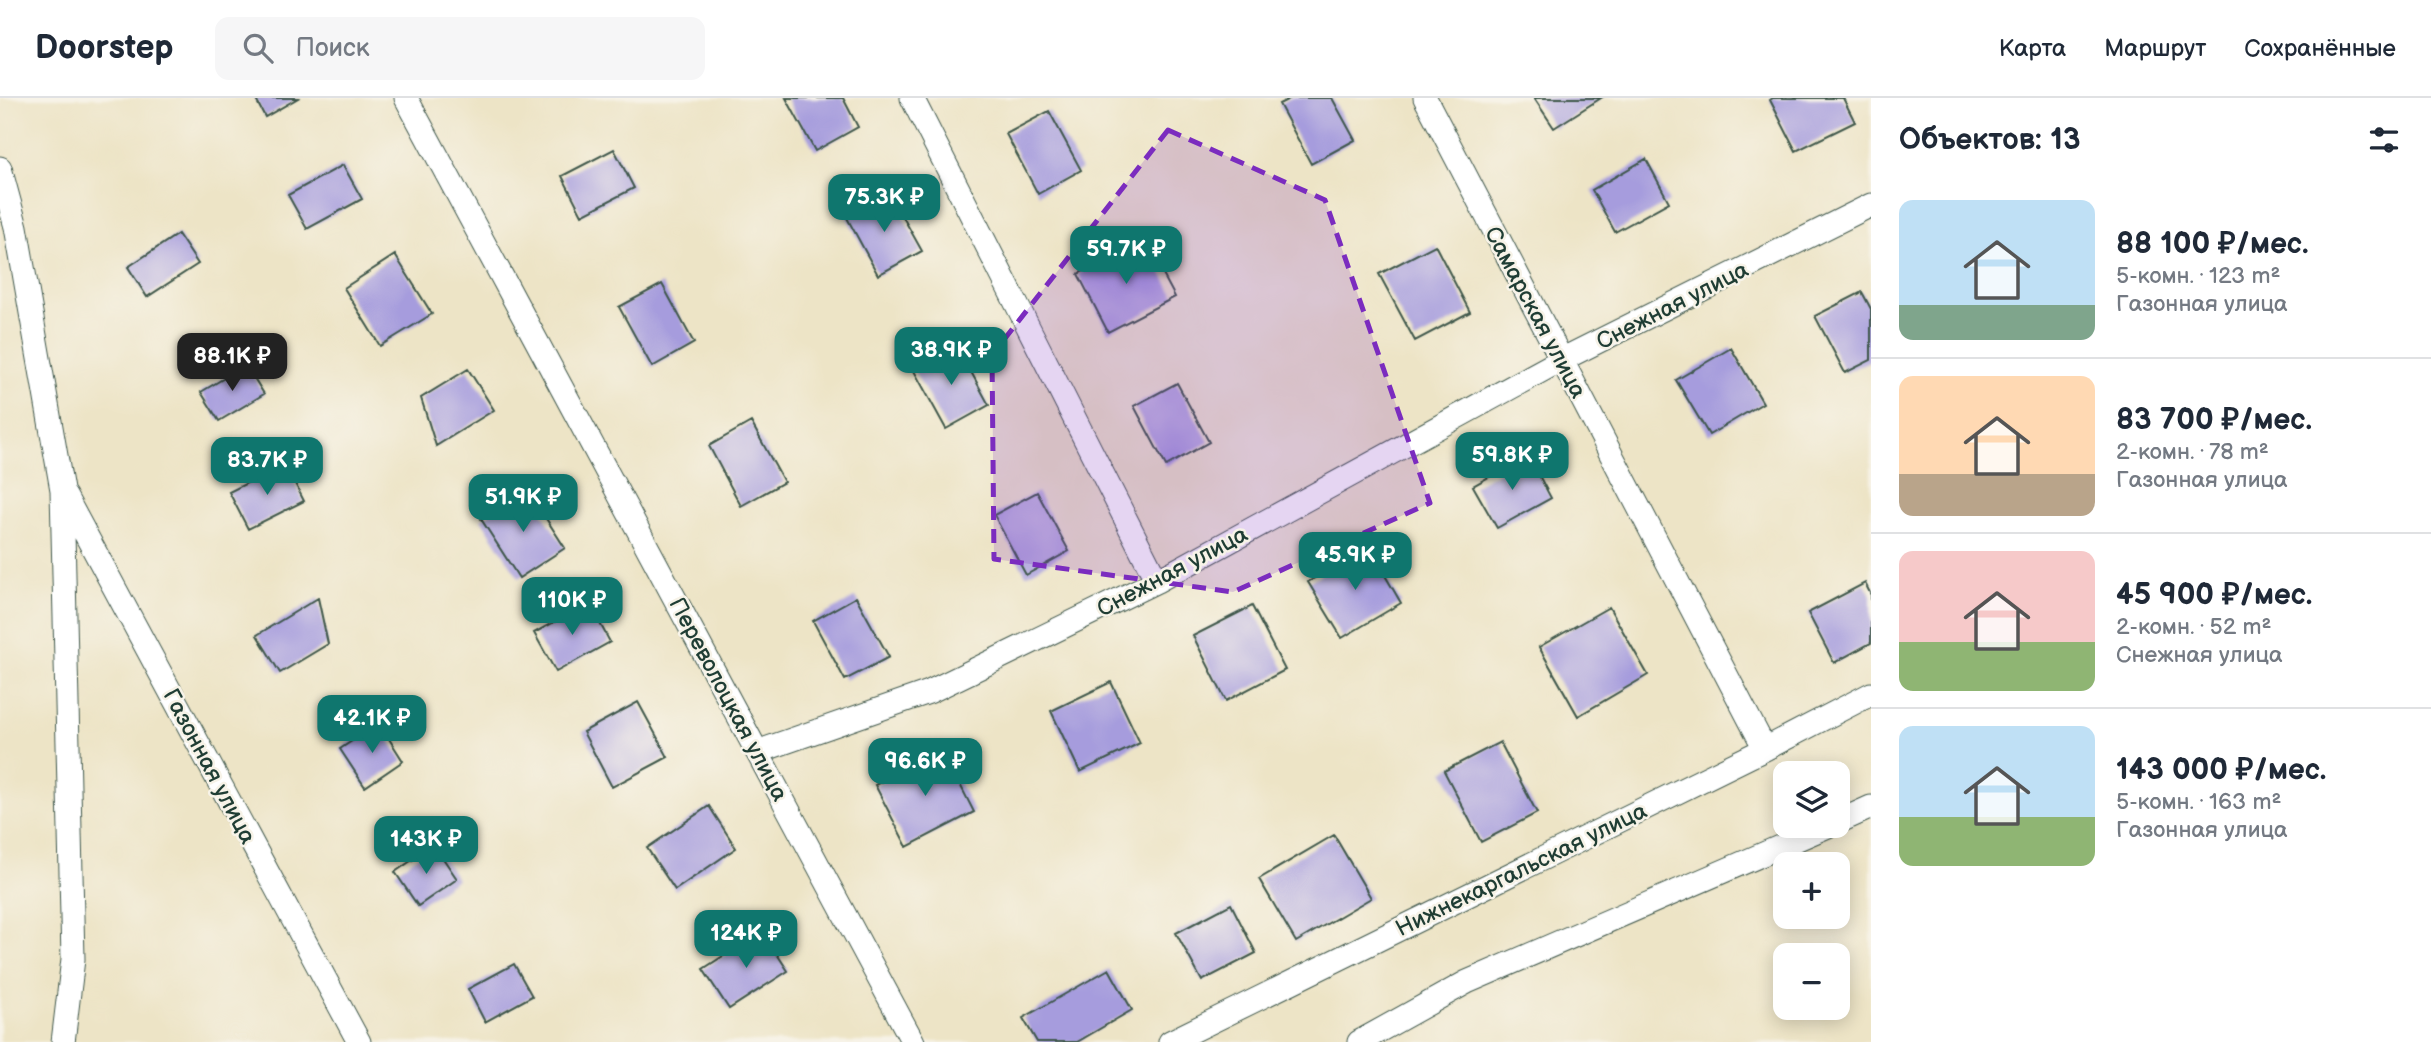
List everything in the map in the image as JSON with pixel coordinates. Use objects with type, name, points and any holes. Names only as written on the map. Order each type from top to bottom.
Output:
[{"type":"street","name":"Переволоцкая улица","points":[[406,98],[913,1042]]},
{"type":"street","points":[[912,98],[1157,581]]},
{"type":"street","name":"Самарская улица","points":[[1425,98],[1765,749]]},
{"type":"street","points":[[0,168],[16,227],[62,490],[73,959],[63,1042]]},
{"type":"street","name":"Снежная улица","points":[[757,752],[929,692],[1157,581],[1562,360],[1871,205]]},
{"type":"street","name":"Газонная улица","points":[[62,490],[359,1042]]},
{"type":"street","name":"Нижнекаргальская улица","points":[[1170,1042],[1765,749],[1871,694]]},
{"type":"street","points":[[1850,817],[1871,807]]},
{"type":"street","points":[[1359,1042],[1467,982],[1800,838]]},
{"type":"highlighted area","points":[[1168,130],[1325,200],[1430,503],[1233,592],[994,559],[992,355]]},
{"type":"building","points":[[255,98],[298,98],[265,117]]},
{"type":"building","points":[[786,98],[843,98],[858,127],[815,151]]},
{"type":"building","points":[[1291,98],[1332,98],[1355,140],[1311,164],[1279,104]]},
{"type":"building","points":[[1534,98],[1601,98],[1554,128]]},
{"type":"building","points":[[1843,98],[1855,122],[1796,151],[1770,100]]},
{"type":"building","points":[[1049,111],[1081,170],[1038,194],[1006,134]]},
{"type":"building","points":[[614,149],[634,188],[582,215],[562,176]]},
{"type":"building","points":[[1646,159],[1669,202],[1615,232],[1592,190]]},
{"type":"building","points":[[343,165],[362,199],[307,229],[288,195]]},
{"type":"building","points":[[889,192],[922,251],[878,275],[846,216]]},
{"type":"building","points":[[178,234],[198,264],[147,297],[128,267]]},
{"type":"building","points":[[1144,239],[1175,297],[1108,332],[1078,274]]},
{"type":"building","points":[[1435,245],[1470,312],[1415,341],[1379,274]]},
{"type":"building","points":[[395,255],[432,314],[380,346],[344,288]]},
{"type":"building","points":[[662,284],[694,343],[652,367],[619,307]]},
{"type":"building","points":[[1862,292],[1871,309],[1871,360],[1845,373],[1815,316]]},
{"type":"building","points":[[957,346],[989,405],[946,429],[913,369]]},
{"type":"building","points":[[1731,348],[1763,403],[1709,435],[1676,380]]},
{"type":"building","points":[[246,365],[264,394],[219,421],[201,392]]},
{"type":"building","points":[[468,369],[494,410],[436,446],[421,398]]},
{"type":"building","points":[[1177,383],[1209,442],[1166,466],[1134,406]]},
{"type":"building","points":[[751,422],[784,482],[741,506],[709,446]]},
{"type":"building","points":[[1528,455],[1551,498],[1497,528],[1473,486]]},
{"type":"building","points":[[285,464],[304,501],[248,529],[229,492]]},
{"type":"building","points":[[527,489],[565,548],[519,578],[481,519]]},
{"type":"building","points":[[1037,492],[1069,551],[1026,575],[994,515]]},
{"type":"building","points":[[1368,546],[1401,603],[1342,638],[1308,582]]},
{"type":"building","points":[[1865,583],[1871,595],[1871,643],[1834,663],[1808,613]]},
{"type":"building","points":[[856,597],[889,657],[845,680],[813,621]]},
{"type":"building","points":[[318,598],[328,644],[280,673],[257,635]]},
{"type":"building","points":[[589,603],[610,642],[556,672],[534,633]]},
{"type":"building","points":[[1252,606],[1285,670],[1226,701],[1193,636]]},
{"type":"building","points":[[1609,607],[1648,675],[1578,716],[1539,647]]},
{"type":"building","points":[[1111,682],[1140,743],[1080,772],[1051,711]]},
{"type":"building","points":[[638,702],[668,757],[612,787],[583,732]]},
{"type":"building","points":[[379,723],[403,761],[365,787],[340,749]]},
{"type":"building","points":[[1500,742],[1537,813],[1481,842],[1444,771]]},
{"type":"building","points":[[942,749],[974,812],[907,847],[875,785]]},
{"type":"building","points":[[709,806],[736,848],[675,890],[647,848]]},
{"type":"building","points":[[1334,835],[1371,898],[1296,942],[1259,879]]},
{"type":"building","points":[[434,845],[457,879],[418,906],[395,872]]},
{"type":"building","points":[[1231,904],[1256,953],[1202,981],[1176,933]]},
{"type":"building","points":[[762,931],[788,971],[729,1009],[703,969]]},
{"type":"building","points":[[514,964],[532,996],[485,1022],[468,989]]},
{"type":"building","points":[[1109,969],[1132,1010],[1077,1042],[1037,1042],[1023,1018]]}]
